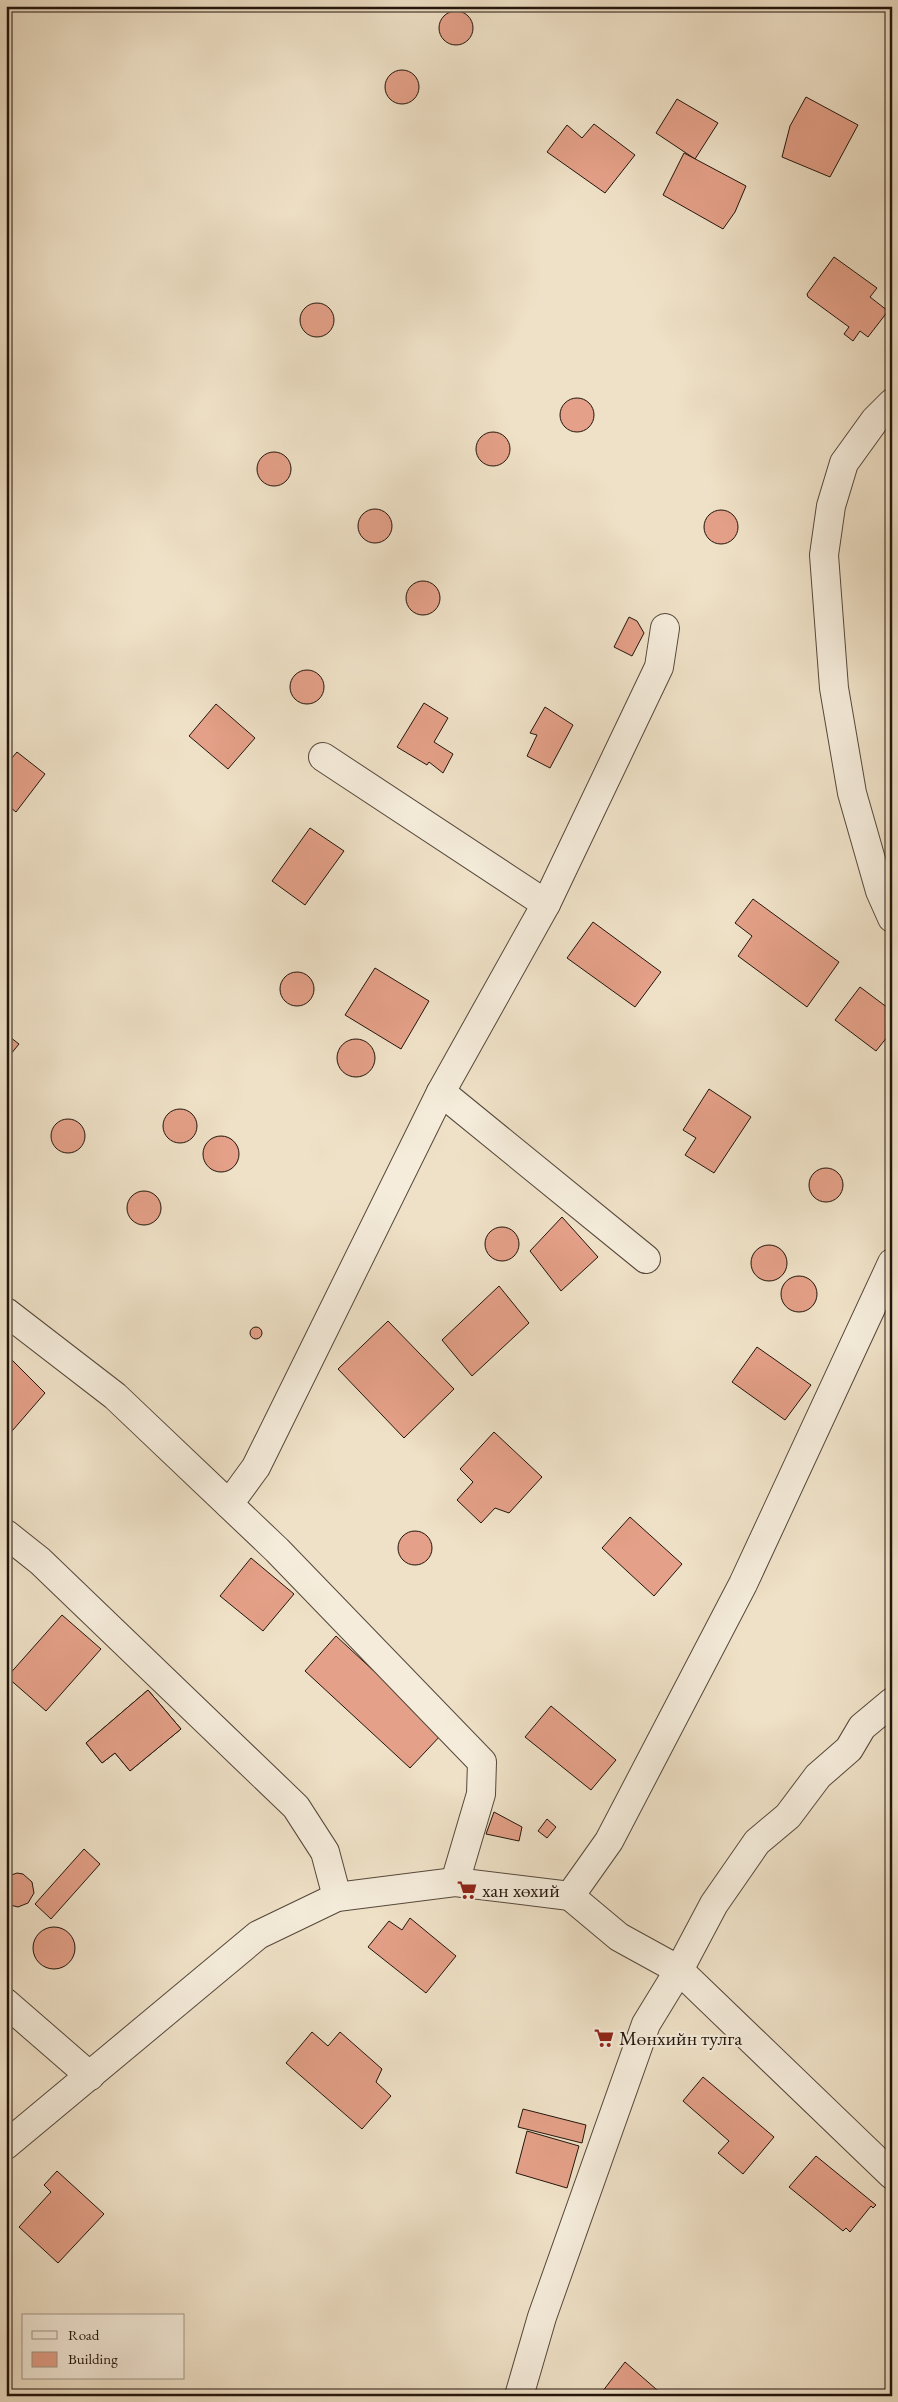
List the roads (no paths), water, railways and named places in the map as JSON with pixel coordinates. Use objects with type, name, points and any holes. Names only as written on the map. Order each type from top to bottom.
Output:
[{"type":"street","points":[[892,403],[875,420],[844,463],[831,506],[824,555],[834,688],[852,793],[880,891],[892,918]]},
{"type":"street","points":[[229,1504],[256,1467],[442,1092],[546,904],[659,667],[665,628]]},
{"type":"street","points":[[323,757],[546,904]]},
{"type":"street","points":[[442,1092],[646,1259]]},
{"type":"street","points":[[570,1896],[609,1841],[743,1584],[892,1263]]},
{"type":"street","points":[[6,1312],[116,1396],[277,1550],[482,1762],[481,1794],[456,1882]]},
{"type":"street","points":[[6,1534],[40,1561],[296,1807],[325,1852],[337,1897]]},
{"type":"street","points":[[519,2396],[542,2317],[646,2024],[679,1970],[714,1904],[757,1842],[788,1816],[818,1776],[849,1749],[862,1728],[892,1702]]},
{"type":"street","points":[[6,2145],[258,1934],[337,1897],[456,1882],[570,1896],[619,1937],[679,1970],[892,2175]]},
{"type":"street","points":[[6,2003],[90,2076]]},
{"type":"place","name":"хан хөхий","points":[[467,1890]]},
{"type":"place","name":"Мөнхийн тулга","points":[[604,2038]]}]
